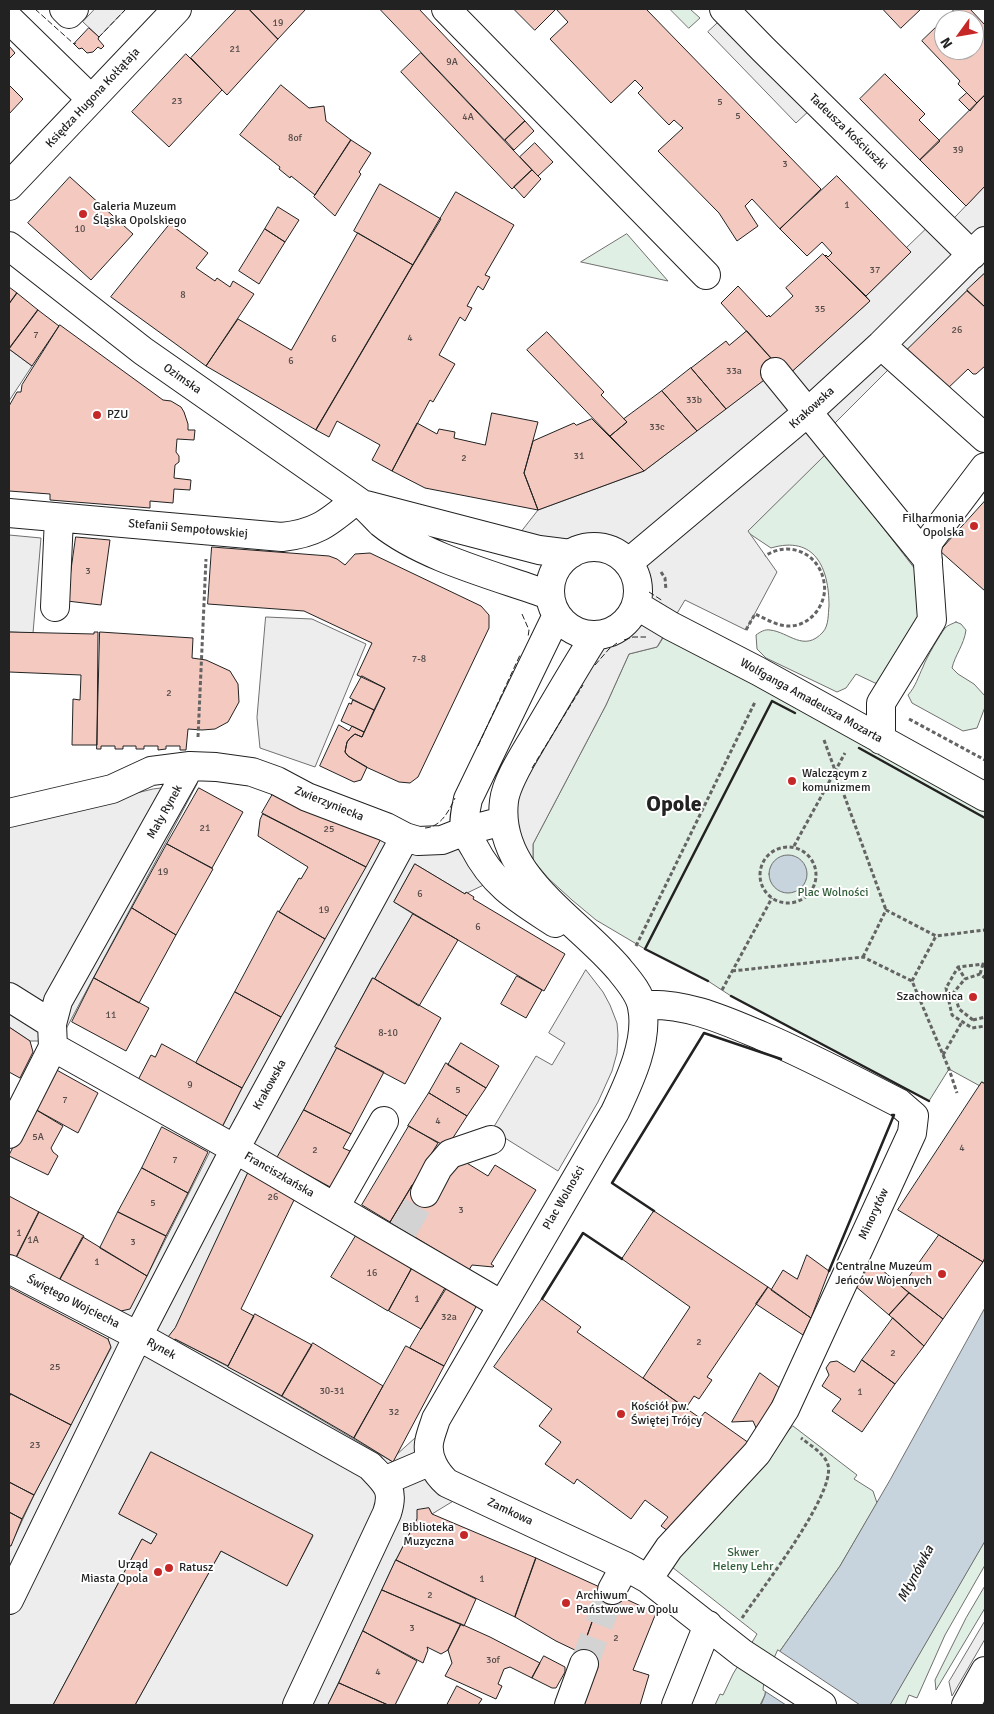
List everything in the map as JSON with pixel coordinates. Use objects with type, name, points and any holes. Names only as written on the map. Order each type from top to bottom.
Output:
[{"type":"street","points":[[64,9],[69,14],[74,9]]},
{"type":"street","name":"Księdza Hugona Kołłątaja","points":[[9,186],[176,9]]},
{"type":"street","points":[[446,9],[706,276]]},
{"type":"street","name":"Tadeusza Kościuszki","points":[[724,9],[936,219],[979,248]]},
{"type":"street","points":[[9,19],[91,99]]},
{"type":"street","name":"Ozimska","points":[[9,246],[143,351],[359,502],[381,522],[423,549],[553,605]]},
{"type":"street","name":"Krakowska","points":[[628,563],[808,412],[979,248]]},
{"type":"street","points":[[881,344],[985,438]]},
{"type":"street","points":[[775,372],[928,560]]},
{"type":"street","points":[[870,734],[881,703],[932,620],[927,550],[930,541],[985,466]]},
{"type":"street","name":"Ozimska","points":[[359,502],[539,550],[571,554]]},
{"type":"street","name":"Stefanii Sempołowskiej","points":[[9,513],[282,537],[302,535],[326,524],[359,502]]},
{"type":"street","points":[[55,607],[59,518]]},
{"type":"street","points":[[503,821],[465,831],[468,799],[553,605],[553,576],[560,564],[571,554],[581,549],[592,547],[610,550],[620,556],[628,563],[635,576],[638,590],[636,605],[632,614],[622,626],[609,633],[595,636],[581,633],[567,626],[553,605]]},
{"type":"street","name":"Wolfganga Amadeusza Mozarta","points":[[636,605],[671,626],[985,796]]},
{"type":"street","name":"Plac Wolności","points":[[502,1305],[615,1112],[627,1086],[642,1035],[644,1020],[642,1005],[634,989],[612,962],[532,884],[517,861],[506,838],[503,821],[504,798],[517,767],[595,636]]},
{"type":"street","name":"Mały Rynek","points":[[9,813],[112,788],[151,771],[190,766]]},
{"type":"street","name":"Mały Rynek","points":[[9,1134],[50,1044],[58,1001],[190,766]]},
{"type":"street","name":"Zwierzyniecka","points":[[190,766],[216,767],[252,772],[277,781],[307,797],[418,841],[442,840],[465,831]]},
{"type":"street","name":"Plac Wolności","points":[[465,831],[481,862],[512,895],[612,962]]},
{"type":"street","name":"Krakowska","points":[[138,1336],[226,1144],[405,837]]},
{"type":"street","points":[[9,997],[50,1044]]},
{"type":"street","name":"Minorytów","points":[[642,1005],[671,1006],[716,1016],[791,1049],[883,1094],[899,1103],[914,1116],[912,1133],[785,1409],[757,1453],[675,1541],[648,1579]]},
{"type":"street","name":"Franciszkańska","points":[[50,1044],[335,1208],[399,1236],[502,1305]]},
{"type":"street","points":[[335,1208],[384,1121]]},
{"type":"street","points":[[425,1193],[438,1168],[450,1154],[490,1140]]},
{"type":"street","name":"Świętego Wojciecha","points":[[9,1269],[138,1336]]},
{"type":"street","points":[[297,1705],[387,1513],[391,1501],[390,1492],[384,1481],[431,1461],[428,1443],[436,1419],[502,1305]]},
{"type":"street","name":"Rynek","points":[[9,1600],[138,1336],[370,1466],[384,1481]]},
{"type":"street","name":"Zamkowa","points":[[431,1461],[437,1474],[446,1482],[618,1578],[648,1579],[742,1653],[822,1705]]},
{"type":"street","points":[[676,1705],[708,1625]]},
{"type":"street","points":[[569,1705],[584,1664]]},
{"type":"street","points":[[966,1705],[985,1671]]},
{"type":"path","points":[[190,766],[198,749],[207,531]]},
{"type":"path","points":[[746,630],[755,614],[784,626],[802,623],[812,617],[822,601],[824,582],[820,570],[811,558],[796,550],[787,548],[777,550],[765,556]]},
{"type":"path","points":[[809,700],[886,910],[936,936],[985,930]]},
{"type":"path","points":[[881,703],[985,760]]},
{"type":"path","points":[[612,962],[630,957],[752,709]]},
{"type":"path","points":[[794,846],[835,771],[870,734]]},
{"type":"path","points":[[794,846],[808,854],[815,866],[816,882],[808,895],[795,903],[779,902],[763,890],[759,876],[762,862],[768,854],[780,847],[794,846]]},
{"type":"path","points":[[772,898],[732,971],[863,956],[912,981],[943,1055],[956,1093]]},
{"type":"path","points":[[863,956],[886,910]]},
{"type":"path","points":[[912,981],[936,936]]},
{"type":"path","points":[[954,992],[965,979],[980,974],[984,965],[958,967]]},
{"type":"path","points":[[958,967],[965,979]]},
{"type":"path","points":[[958,967],[946,988],[952,1015],[972,1028],[985,1026]]},
{"type":"path","points":[[980,974],[985,978]]},
{"type":"path","points":[[946,988],[954,992],[959,1009],[973,1020]]},
{"type":"path","points":[[952,1015],[959,1009]]},
{"type":"path","points":[[973,1020],[985,1017]]},
{"type":"path","points":[[972,1028],[973,1020]]},
{"type":"path","points":[[943,1055],[962,1022]]},
{"type":"path","points":[[738,1625],[810,1518],[819,1501],[827,1478],[828,1466],[823,1457],[810,1445],[777,1422]]},
{"type":"green space","points":[[670,9],[690,9],[700,18],[689,28]]},
{"type":"green space","points":[[627,234],[668,281],[581,262]]},
{"type":"green space","points":[[826,454],[915,569],[918,616],[882,684],[875,683],[856,674],[846,688],[837,692],[766,658],[757,649],[756,635],[766,630],[777,632],[796,640],[809,641],[816,638],[823,632],[827,623],[828,592],[822,568],[809,551],[799,546],[786,545],[771,548],[747,532]]},
{"type":"green space","points":[[956,622],[961,624],[966,630],[952,668],[974,684],[985,696],[985,707],[977,728],[963,731],[912,703],[908,695],[943,631],[947,626]]},
{"type":"green space","name":"Plac Wolności","points":[[671,626],[985,797],[985,1084],[982,1082],[980,1086],[949,1069],[929,1101],[731,996],[708,981],[645,949],[596,920],[549,879],[533,860],[533,844],[606,705],[629,654],[657,647]]},
{"type":"green space","name":"Skwer Heleny Lehr","points":[[793,1426],[857,1475],[854,1479],[873,1491],[877,1503],[840,1566],[780,1651],[760,1705],[715,1705],[720,1694],[723,1695],[757,1634],[672,1567]]},
{"type":"green space","points":[[985,1541],[985,1565],[945,1635],[917,1698],[909,1695],[905,1705],[890,1705]]},
{"type":"green space","points":[[985,1586],[985,1608],[936,1690],[935,1680],[966,1618]]},
{"type":"shaded area","points":[[95,9],[126,9],[99,37],[83,22]]},
{"type":"shaded area","points":[[723,18],[812,108],[796,123],[708,32]]},
{"type":"shaded area","points":[[985,186],[985,273],[825,433],[826,454],[748,531],[777,572],[746,630],[685,600],[657,647],[629,654],[606,705],[533,844],[533,860],[517,861],[504,798],[595,636],[609,633],[627,621],[636,605],[638,590],[635,576],[628,563],[610,550],[592,547],[581,549],[513,542],[538,510],[644,471],[766,378],[787,376],[870,301],[866,296],[911,252],[906,248],[936,219],[945,227]]},
{"type":"shaded area","points":[[9,349],[32,366],[9,401]]},
{"type":"shaded area","points":[[9,535],[41,538],[33,633],[9,632]]},
{"type":"shaded area","points":[[266,617],[312,619],[366,644],[315,767],[260,748],[257,718]]},
{"type":"shaded area","points":[[197,784],[66,1029],[53,1041],[30,1041],[9,1027],[9,824],[153,789]]},
{"type":"shaded area","points":[[383,835],[454,835],[496,879],[465,894],[415,864],[394,902],[413,914],[375,979],[372,978],[279,1156],[261,1181],[248,1173],[199,1279],[175,1339],[250,1378],[393,1462],[395,1456],[436,1419],[428,1443],[468,1492],[432,1514],[429,1508],[417,1519],[328,1705],[135,1705],[221,1551],[287,1585],[313,1536],[151,1452],[119,1514],[157,1534],[151,1544],[142,1539],[53,1705],[9,1705],[9,1549],[34,1495],[111,1348],[108,1339],[121,1311],[147,1276],[242,1088]]},
{"type":"shaded area","points":[[586,970],[603,992],[617,1023],[617,1053],[612,1071],[598,1102],[558,1171],[492,1130],[536,1056],[552,1065],[565,1043],[549,1033]]},
{"type":"shaded area","points":[[985,1621],[985,1639],[952,1696],[949,1682]]},
{"type":"water","points":[[788,855],[801,861],[807,874],[801,887],[788,893],[775,887],[769,874],[775,861]]},
{"type":"water","name":"Młynówka","points":[[985,1308],[985,1541],[890,1705],[761,1705],[767,1682],[780,1651],[840,1566]]},
{"type":"pier","points":[[778,1650],[860,1705],[786,1705],[763,1690],[764,1681]]},
{"type":"building","points":[[237,9],[249,9],[278,39],[227,95],[191,58]]},
{"type":"building","points":[[249,9],[306,9],[278,39]]},
{"type":"building","points":[[380,9],[419,9],[525,121],[505,140]]},
{"type":"building","points":[[514,9],[556,9],[535,30]]},
{"type":"building","points":[[556,9],[646,9],[821,189],[780,229],[752,199],[745,206],[758,226],[737,241],[719,213],[658,151],[683,128],[674,120],[669,125],[638,93],[643,88],[635,80],[611,103],[550,39],[568,22]]},
{"type":"building","points":[[883,9],[921,9],[901,28]]},
{"type":"building","points":[[955,9],[971,10],[954,10]]},
{"type":"building","points":[[984,24],[985,95],[977,103],[958,84],[960,81],[940,60],[984,60]]},
{"type":"building","points":[[89,28],[99,37],[98,39],[104,46],[101,49],[98,47],[93,52],[87,53],[74,44]]},
{"type":"building","points":[[934,29],[934,54],[922,41]]},
{"type":"building","points":[[9,46],[15,53],[9,59]]},
{"type":"building","points":[[421,53],[532,170],[512,189],[401,72]]},
{"type":"building","points":[[186,54],[222,90],[169,147],[132,112]]},
{"type":"building","points":[[885,74],[925,114],[919,120],[940,141],[920,160],[860,99]]},
{"type":"building","points":[[9,85],[23,99],[9,114]]},
{"type":"building","points":[[281,85],[309,108],[324,106],[326,121],[351,140],[315,195],[291,176],[290,178],[279,169],[280,167],[240,135]]},
{"type":"building","points":[[967,93],[977,103],[970,111],[959,100]]},
{"type":"building","points":[[985,95],[985,186],[966,206],[920,160]]},
{"type":"building","points":[[525,121],[534,131],[514,150],[505,140]]},
{"type":"building","points":[[351,140],[371,153],[359,172],[361,174],[335,216],[314,197]]},
{"type":"building","points":[[535,143],[553,162],[538,176],[520,157]]},
{"type":"building","points":[[532,170],[541,179],[524,198],[514,187]]},
{"type":"building","points":[[837,176],[911,252],[866,296],[825,256],[828,257],[832,253],[822,242],[807,256],[780,229]]},
{"type":"building","points":[[70,177],[133,234],[91,280],[28,223]]},
{"type":"building","points":[[380,184],[441,219],[413,265],[354,231]]},
{"type":"building","points":[[456,192],[514,225],[485,275],[490,277],[483,290],[478,286],[467,306],[472,308],[465,321],[460,317],[439,355],[455,364],[433,402],[430,400],[392,471],[372,460],[380,445],[337,421],[329,437],[316,430]]},
{"type":"building","points":[[278,207],[299,220],[285,242],[265,229]]},
{"type":"building","points":[[170,224],[208,253],[196,268],[215,281],[217,278],[230,287],[233,281],[254,294],[206,366],[111,297]]},
{"type":"building","points":[[265,229],[285,242],[259,284],[239,271]]},
{"type":"building","points":[[358,233],[413,265],[316,430],[206,366],[238,319],[291,350]]},
{"type":"building","points":[[823,254],[870,301],[787,376],[721,303],[738,286],[767,317],[769,315],[770,317],[793,296],[786,288]]},
{"type":"building","points":[[985,273],[985,307],[967,290]]},
{"type":"building","points":[[9,287],[17,293],[9,304]]},
{"type":"building","points":[[967,291],[985,307],[985,366],[976,374],[973,374],[968,369],[945,391],[905,352]]},
{"type":"building","points":[[17,293],[38,310],[9,349],[9,304]]},
{"type":"building","points":[[38,310],[59,326],[32,366],[9,349]]},
{"type":"building","name":"PZU","points":[[60,325],[163,400],[171,401],[181,407],[188,424],[188,430],[195,430],[194,440],[177,439],[176,452],[179,456],[179,462],[175,465],[174,478],[191,480],[190,490],[174,489],[173,503],[150,501],[150,508],[50,500],[50,494],[9,491],[9,406],[17,392],[21,392],[22,385]]},
{"type":"building","points":[[747,331],[780,368],[726,409],[691,368],[726,341],[729,345]]},
{"type":"building","points":[[547,332],[604,392],[601,395],[627,422],[610,436],[527,350]]},
{"type":"building","points":[[691,368],[726,409],[697,431],[662,391]]},
{"type":"building","points":[[662,391],[697,431],[644,471],[610,436],[627,422],[624,419]]},
{"type":"building","points":[[492,413],[538,422],[524,473],[538,510],[425,488],[392,471],[417,423],[437,434],[439,429],[455,432],[454,438],[485,445]]},
{"type":"building","points":[[592,419],[644,471],[538,510],[524,473],[533,441],[574,423],[576,425]]},
{"type":"building","name":"Filharmonia Opolska","points":[[985,501],[985,591],[940,551]]},
{"type":"building","points":[[76,537],[110,540],[101,605],[67,601]]},
{"type":"building","points":[[212,547],[329,556],[345,565],[355,554],[370,553],[481,606],[489,615],[489,628],[418,777],[410,783],[399,782],[366,767],[348,756],[345,752],[350,738],[355,734],[362,737],[385,688],[357,675],[372,643],[304,611],[208,604]]},
{"type":"building","points":[[9,632],[94,634],[94,632],[98,632],[97,745],[72,745],[73,699],[80,700],[81,675],[9,672]]},
{"type":"building","points":[[100,632],[193,638],[192,658],[206,660],[230,671],[238,684],[239,702],[228,722],[215,729],[188,729],[186,750],[180,750],[180,746],[166,746],[166,749],[158,750],[158,746],[144,746],[144,749],[136,749],[136,746],[123,746],[123,749],[115,749],[115,746],[101,746],[101,749],[97,749]]},
{"type":"building","points":[[362,676],[385,688],[374,710],[350,698]]},
{"type":"building","points":[[353,700],[374,710],[364,732],[341,721],[349,703],[351,704]]},
{"type":"building","points":[[339,725],[349,731],[352,726],[364,732],[362,737],[355,734],[350,738],[345,752],[348,756],[367,767],[361,780],[354,782],[320,766]]},
{"type":"building","points":[[199,788],[243,812],[212,868],[167,844]]},
{"type":"building","points":[[274,792],[383,835],[366,867],[262,813]]},
{"type":"building","points":[[263,814],[366,867],[325,939],[279,912],[299,878],[301,879],[308,867],[258,836],[260,820]]},
{"type":"building","points":[[167,844],[213,869],[176,935],[132,908]]},
{"type":"building","points":[[415,864],[465,894],[466,892],[474,897],[473,899],[565,954],[544,991],[394,902]]},
{"type":"building","points":[[132,908],[176,935],[139,1003],[94,978]]},
{"type":"building","points":[[278,911],[325,939],[281,1017],[235,992]]},
{"type":"building","points":[[413,914],[458,940],[419,1006],[375,979]]},
{"type":"building","points":[[517,976],[542,990],[526,1018],[501,1004]]},
{"type":"building","points":[[94,978],[149,1008],[126,1051],[72,1022]]},
{"type":"building","points":[[373,978],[441,1018],[405,1084],[335,1047]]},
{"type":"building","points":[[235,992],[281,1017],[242,1088],[196,1063]]},
{"type":"building","points":[[9,1027],[30,1041],[33,1052],[20,1078],[9,1072]]},
{"type":"building","points":[[461,1043],[499,1066],[486,1088],[448,1065]]},
{"type":"building","points":[[162,1044],[242,1088],[222,1127],[138,1080],[151,1055],[155,1057]]},
{"type":"building","points":[[337,1048],[384,1072],[351,1134],[304,1110]]},
{"type":"building","points":[[446,1063],[486,1088],[467,1116],[429,1093]]},
{"type":"building","points":[[53,1068],[98,1093],[78,1133],[33,1108]]},
{"type":"building","points":[[982,1082],[985,1084],[985,1257],[983,1262],[898,1210]]},
{"type":"building","points":[[429,1093],[467,1116],[447,1147],[408,1126]]},
{"type":"building","points":[[33,1108],[63,1126],[51,1148],[58,1156],[48,1175],[9,1156]]},
{"type":"building","points":[[304,1110],[351,1134],[343,1148],[350,1151],[332,1188],[277,1158]]},
{"type":"building","points":[[409,1126],[438,1143],[390,1222],[362,1205]]},
{"type":"building","points":[[162,1127],[208,1152],[188,1193],[142,1168]]},
{"type":"building","points":[[457,1157],[488,1176],[495,1165],[536,1190],[491,1264],[493,1267],[472,1265],[469,1270],[390,1222],[412,1185],[433,1197]]},
{"type":"building","points":[[142,1168],[188,1193],[166,1236],[118,1212]]},
{"type":"building","points":[[248,1173],[295,1198],[241,1309],[254,1316],[228,1366],[168,1337],[175,1328]]},
{"type":"building","points":[[9,1196],[39,1212],[16,1258],[9,1254]]},
{"type":"building","points":[[654,1211],[768,1287],[707,1377],[712,1380],[699,1399],[694,1396],[686,1408],[643,1378],[690,1307],[622,1259]]},
{"type":"building","points":[[39,1212],[84,1236],[59,1281],[16,1258]]},
{"type":"building","points":[[118,1212],[166,1236],[147,1276],[100,1248]]},
{"type":"building","points":[[357,1234],[412,1268],[388,1311],[331,1277]]},
{"type":"building","name":"Centralne Muzeum Jeńców Wojennych","points":[[939,1235],[983,1262],[943,1319],[902,1287]]},
{"type":"building","points":[[83,1237],[147,1276],[130,1309],[121,1311],[59,1281]]},
{"type":"building","points":[[807,1255],[829,1271],[811,1318],[771,1290],[783,1270],[797,1279]]},
{"type":"building","points":[[874,1263],[909,1293],[889,1315],[854,1285]]},
{"type":"building","points":[[412,1268],[447,1287],[421,1329],[389,1311]]},
{"type":"building","points":[[9,1287],[108,1339],[111,1347],[71,1425],[9,1393]]},
{"type":"building","points":[[446,1287],[477,1305],[444,1366],[410,1348]]},
{"type":"building","points":[[768,1287],[811,1318],[803,1335],[756,1304]]},
{"type":"building","points":[[909,1293],[943,1319],[924,1346],[889,1315]]},
{"type":"building","name":"Kościół pw. Świętej Trójcy","points":[[542,1299],[581,1327],[577,1332],[700,1418],[705,1412],[749,1443],[668,1531],[661,1526],[668,1517],[645,1500],[631,1519],[577,1479],[574,1484],[545,1464],[561,1442],[539,1426],[552,1409],[494,1367]]},
{"type":"building","points":[[255,1314],[312,1345],[282,1396],[228,1367]]},
{"type":"building","points":[[893,1318],[924,1346],[895,1384],[862,1360]]},
{"type":"building","points":[[313,1343],[383,1386],[354,1438],[282,1396]]},
{"type":"building","points":[[406,1346],[444,1366],[393,1462],[354,1438]]},
{"type":"building","points":[[862,1360],[895,1384],[862,1432],[832,1411],[841,1399],[822,1386],[829,1375],[826,1368],[830,1362],[837,1361],[854,1372]]},
{"type":"building","points":[[760,1373],[780,1388],[757,1430],[753,1421],[732,1422]]},
{"type":"building","points":[[11,1394],[71,1425],[34,1495],[9,1482],[9,1398]]},
{"type":"building","name":"Ratusz","points":[[151,1452],[313,1535],[287,1586],[221,1551],[135,1705],[53,1705],[142,1539],[151,1544],[157,1534],[119,1514]]},
{"type":"building","points":[[9,1482],[34,1495],[22,1519],[9,1512]]},
{"type":"building","points":[[429,1508],[432,1514],[536,1558],[515,1617],[396,1560],[417,1519],[417,1510]]},
{"type":"building","points":[[9,1512],[22,1519],[11,1546],[9,1545]]},
{"type":"building","points":[[536,1558],[604,1589],[581,1653],[515,1617]]},
{"type":"building","points":[[396,1560],[476,1599],[464,1626],[382,1590]]},
{"type":"building","points":[[604,1589],[656,1613],[633,1670],[649,1675],[640,1705],[580,1705],[581,1653]]},
{"type":"building","points":[[382,1590],[461,1624],[448,1650],[441,1654],[427,1647],[428,1650],[423,1663],[363,1631]]},
{"type":"building","points":[[461,1624],[540,1663],[532,1678],[510,1667],[504,1669],[498,1684],[502,1686],[496,1699],[445,1676],[452,1663],[448,1650]]},
{"type":"building","points":[[363,1631],[417,1661],[395,1705],[388,1705],[339,1683]]},
{"type":"building","points":[[544,1656],[565,1667],[565,1672],[556,1688],[552,1688],[532,1678]]},
{"type":"building","points":[[339,1683],[388,1705],[328,1705]]},
{"type":"building","points":[[457,1686],[482,1699],[478,1705],[447,1705]]},
{"type":"tunnel","points":[[403,1230],[425,1193]]},
{"type":"tunnel","points":[[584,1664],[612,1590]]},
{"type":"fence","points":[[35,9],[74,44],[76,43]]},
{"type":"fence","points":[[98,37],[126,9]]},
{"type":"fence","points":[[649,592],[663,601]]},
{"type":"fence","points":[[522,614],[529,630],[528,637]]},
{"type":"fence","points":[[624,640],[633,637],[646,637]]},
{"type":"fence","points":[[595,665],[617,643]]},
{"type":"fence","points":[[478,746],[520,655]]},
{"type":"fence","points":[[532,768],[583,685]]},
{"type":"fence","points":[[425,828],[436,825],[447,813],[455,798]]},
{"type":"wall","points":[[708,981],[645,949],[772,701],[795,713]]},
{"type":"wall","points":[[859,748],[985,818]]},
{"type":"wall","points":[[731,996],[929,1101]]},
{"type":"wall","points":[[654,1211],[612,1183],[704,1033],[781,1059]]},
{"type":"wall","points":[[829,1271],[894,1115],[892,1115]]},
{"type":"wall","points":[[542,1299],[583,1233],[622,1259]]},
{"type":"place","name":"Galeria Muzeum Śląska Opolskiego","points":[[83,214]]},
{"type":"place","name":"PZU","points":[[97,415]]},
{"type":"place","name":"Filharmonia Opolska","points":[[974,526]]},
{"type":"place","name":"Walczącym z komunizmem","points":[[792,781]]},
{"type":"place","name":"Szachownica","points":[[973,997]]},
{"type":"place","name":"Centralne Muzeum Jeńców Wojennych","points":[[942,1274]]},
{"type":"place","name":"Kościół pw. Świętej Trójcy","points":[[621,1414]]},
{"type":"place","name":"Biblioteka Muzyczna","points":[[464,1535]]},
{"type":"place","name":"Ratusz","points":[[169,1568]]},
{"type":"place","name":"Urząd Miasta Opola","points":[[158,1572]]},
{"type":"place","name":"Archiwum Państwowe w Opolu","points":[[566,1603]]},
{"type":"district","name":"Opole","points":[[674,805]]}]
